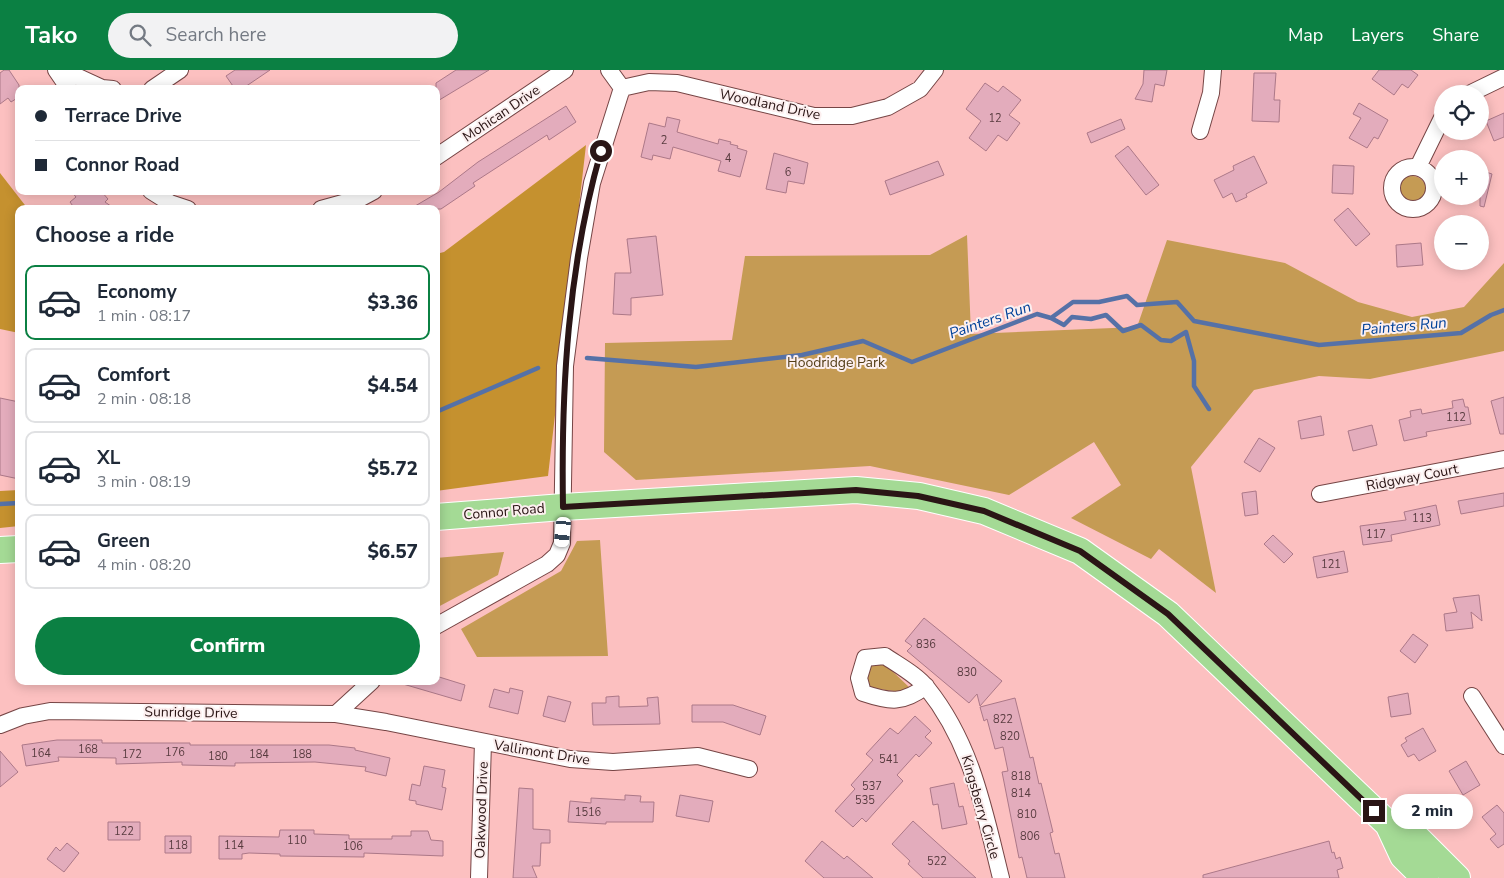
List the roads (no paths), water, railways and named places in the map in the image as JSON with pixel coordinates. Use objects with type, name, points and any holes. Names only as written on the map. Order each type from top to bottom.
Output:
[{"type":"main road","name":"Connor Road","points":[[440,517],[563,507],[856,490],[918,496],[984,511],[1080,551],[1168,614],[1388,824],[1418,839],[1457,878]]},
{"type":"main road","points":[[0,550],[15,549]]},
{"type":"main road","name":"Connor Road","points":[[1388,824],[1403,856],[1426,878]]},
{"type":"street","points":[[56,70],[66,85]]},
{"type":"street","points":[[63,70],[96,85]]},
{"type":"street","points":[[158,85],[180,70]]},
{"type":"street","name":"Mohican Drive","points":[[440,154],[565,70]]},
{"type":"street","points":[[440,624],[547,564],[557,555],[562,543],[562,445],[565,366],[579,258],[592,183],[622,88],[609,70]]},
{"type":"street","name":"Woodland Drive","points":[[622,88],[672,77],[814,116],[852,116],[888,107],[920,88],[935,70]]},
{"type":"street","points":[[1200,131],[1211,93],[1213,70]]},
{"type":"street","points":[[1485,85],[1504,77]]},
{"type":"street","points":[[1418,167],[1434,134]]},
{"type":"street","points":[[157,195],[176,205]]},
{"type":"street","points":[[336,205],[367,195]]},
{"type":"street","name":"Ridgway Court","points":[[1320,494],[1504,459]]},
{"type":"street","points":[[336,714],[368,685]]},
{"type":"street","name":"Kingsberry Circle","points":[[926,686],[963,743],[979,788],[1001,878]]},
{"type":"street","points":[[1472,696],[1504,746]]},
{"type":"street","name":"Sunridge Drive","points":[[0,725],[23,716],[50,711],[336,714]]},
{"type":"street","name":"Vallimont Drive","points":[[336,714],[570,759],[613,762],[698,756],[749,769]]},
{"type":"street","name":"Oakwood Drive","points":[[479,878],[483,742]]},
{"type":"waterway","name":"Painters Run","points":[[587,358],[696,367],[802,355],[863,341],[912,362],[1037,314],[1051,318],[1073,302],[1099,302],[1127,296],[1137,305],[1177,302],[1194,321],[1319,345],[1461,333],[1491,315],[1504,310]]},
{"type":"waterway","points":[[1051,318],[1064,325],[1072,317],[1091,319],[1106,315],[1123,331],[1141,325],[1161,340],[1171,341],[1186,332],[1194,361],[1194,386],[1209,409]]},
{"type":"waterway","name":"Painters Run","points":[[440,410],[538,368]]},
{"type":"waterway","name":"Painters Run","points":[[0,504],[15,503]]},
{"type":"park label","name":"Hoodridge Park","points":[[836,362]]}]
